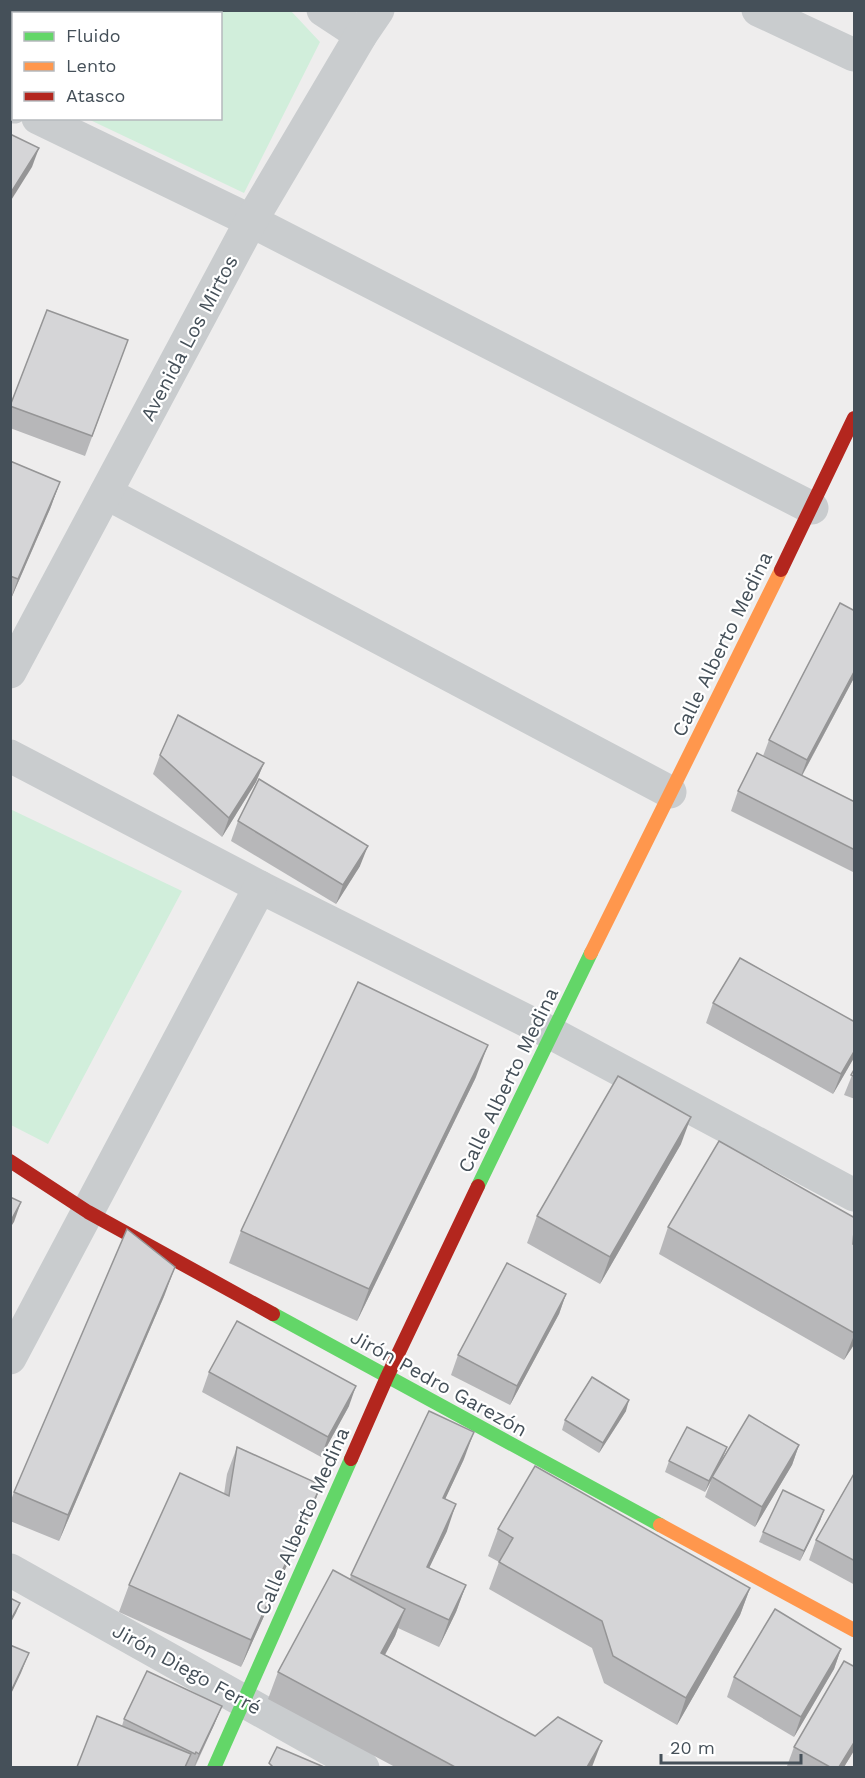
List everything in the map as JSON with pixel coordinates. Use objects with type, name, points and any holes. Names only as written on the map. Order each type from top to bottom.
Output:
[{"type":"street","points":[[323,10],[369,23]]},
{"type":"street","points":[[758,10],[855,55]]},
{"type":"street","name":"Avenida Los Mirtos","points":[[10,672],[251,221],[369,23]]},
{"type":"street","points":[[42,120],[251,221],[812,508]]},
{"type":"street","name":"Calle Alberto Medina","points":[[214,1767],[387,1377],[551,1033],[855,418]]},
{"type":"street","points":[[106,493],[670,792]]},
{"type":"street","points":[[10,756],[260,887],[551,1033],[855,1195]]},
{"type":"street","points":[[10,1358],[260,887]]},
{"type":"street","name":"Jirón Pedro Garezón","points":[[10,1161],[88,1212],[387,1377],[855,1630]]},
{"type":"street","name":"Jirón Diego Ferré","points":[[10,1570],[363,1767]]},
{"type":"green space","points":[[10,11],[291,11],[320,42],[244,193],[90,120],[222,120],[222,12],[12,12],[12,82],[10,81]]},
{"type":"green space","points":[[10,809],[182,891],[48,1144],[11,1125]]},
{"type":"building","points":[[10,134],[39,148],[10,194]]},
{"type":"building","points":[[47,310],[128,340],[92,436],[10,406]]},
{"type":"building","points":[[10,461],[60,482],[18,579],[10,576]]},
{"type":"building","points":[[840,603],[855,611],[855,670],[807,760],[769,740]]},
{"type":"building","points":[[178,715],[264,763],[229,818],[160,755]]},
{"type":"building","points":[[757,753],[855,802],[855,850],[738,791]]},
{"type":"building","points":[[259,779],[368,846],[343,885],[238,821]]},
{"type":"building","points":[[740,958],[855,1022],[855,1050],[841,1074],[713,1003]]},
{"type":"building","points":[[358,982],[488,1045],[369,1289],[241,1231]]},
{"type":"building","points":[[618,1076],[691,1117],[610,1257],[537,1216]]},
{"type":"building","points":[[719,1141],[855,1218],[854,1333],[668,1227]]},
{"type":"building","points":[[10,1197],[21,1202],[10,1222]]},
{"type":"building","points":[[127,1229],[175,1267],[68,1515],[14,1492]]},
{"type":"building","points":[[507,1263],[566,1294],[517,1386],[458,1355]]},
{"type":"building","points":[[237,1321],[356,1386],[328,1437],[209,1372]]},
{"type":"building","points":[[592,1377],[629,1400],[603,1443],[565,1420]]},
{"type":"building","points":[[429,1411],[474,1432],[443,1498],[456,1504],[427,1567],[466,1585],[449,1620],[351,1575]]},
{"type":"building","points":[[749,1415],[799,1445],[762,1507],[712,1477]]},
{"type":"building","points":[[687,1427],[727,1447],[709,1481],[669,1461]]},
{"type":"building","points":[[237,1447],[321,1485],[251,1640],[129,1585],[180,1473],[229,1496]]},
{"type":"building","points":[[535,1466],[750,1588],[686,1698],[613,1656],[602,1621],[499,1562],[513,1538],[498,1529]]},
{"type":"building","points":[[855,1472],[855,1561],[816,1540]]},
{"type":"building","points":[[783,1490],[824,1510],[804,1551],[763,1532]]},
{"type":"building","points":[[333,1570],[405,1609],[381,1653],[535,1736],[558,1717],[602,1741],[587,1767],[455,1767],[278,1672]]},
{"type":"building","points":[[10,1598],[20,1603],[10,1621]]},
{"type":"building","points":[[775,1609],[841,1649],[801,1717],[734,1677]]},
{"type":"building","points":[[10,1645],[29,1653],[12,1689],[10,1688]]},
{"type":"building","points":[[844,1661],[855,1667],[855,1741],[839,1767],[830,1767],[794,1747]]},
{"type":"building","points":[[147,1671],[222,1706],[199,1754],[124,1719]]},
{"type":"building","points":[[97,1716],[191,1754],[185,1767],[77,1767]]},
{"type":"building","points":[[277,1747],[324,1767],[273,1767],[269,1763]]},
{"type":"traffic: fast","points":[[478,1186],[591,953]]},
{"type":"traffic: fast","points":[[273,1314],[660,1525]]},
{"type":"traffic: fast","points":[[214,1768],[351,1459]]},
{"type":"traffic: slow","points":[[591,953],[781,570]]},
{"type":"traffic: slow","points":[[660,1525],[854,1630]]},
{"type":"traffic: jam","points":[[781,570],[854,418]]},
{"type":"traffic: jam","points":[[10,1161],[88,1212],[273,1314]]},
{"type":"traffic: jam","points":[[351,1459],[387,1377],[478,1186]]}]
